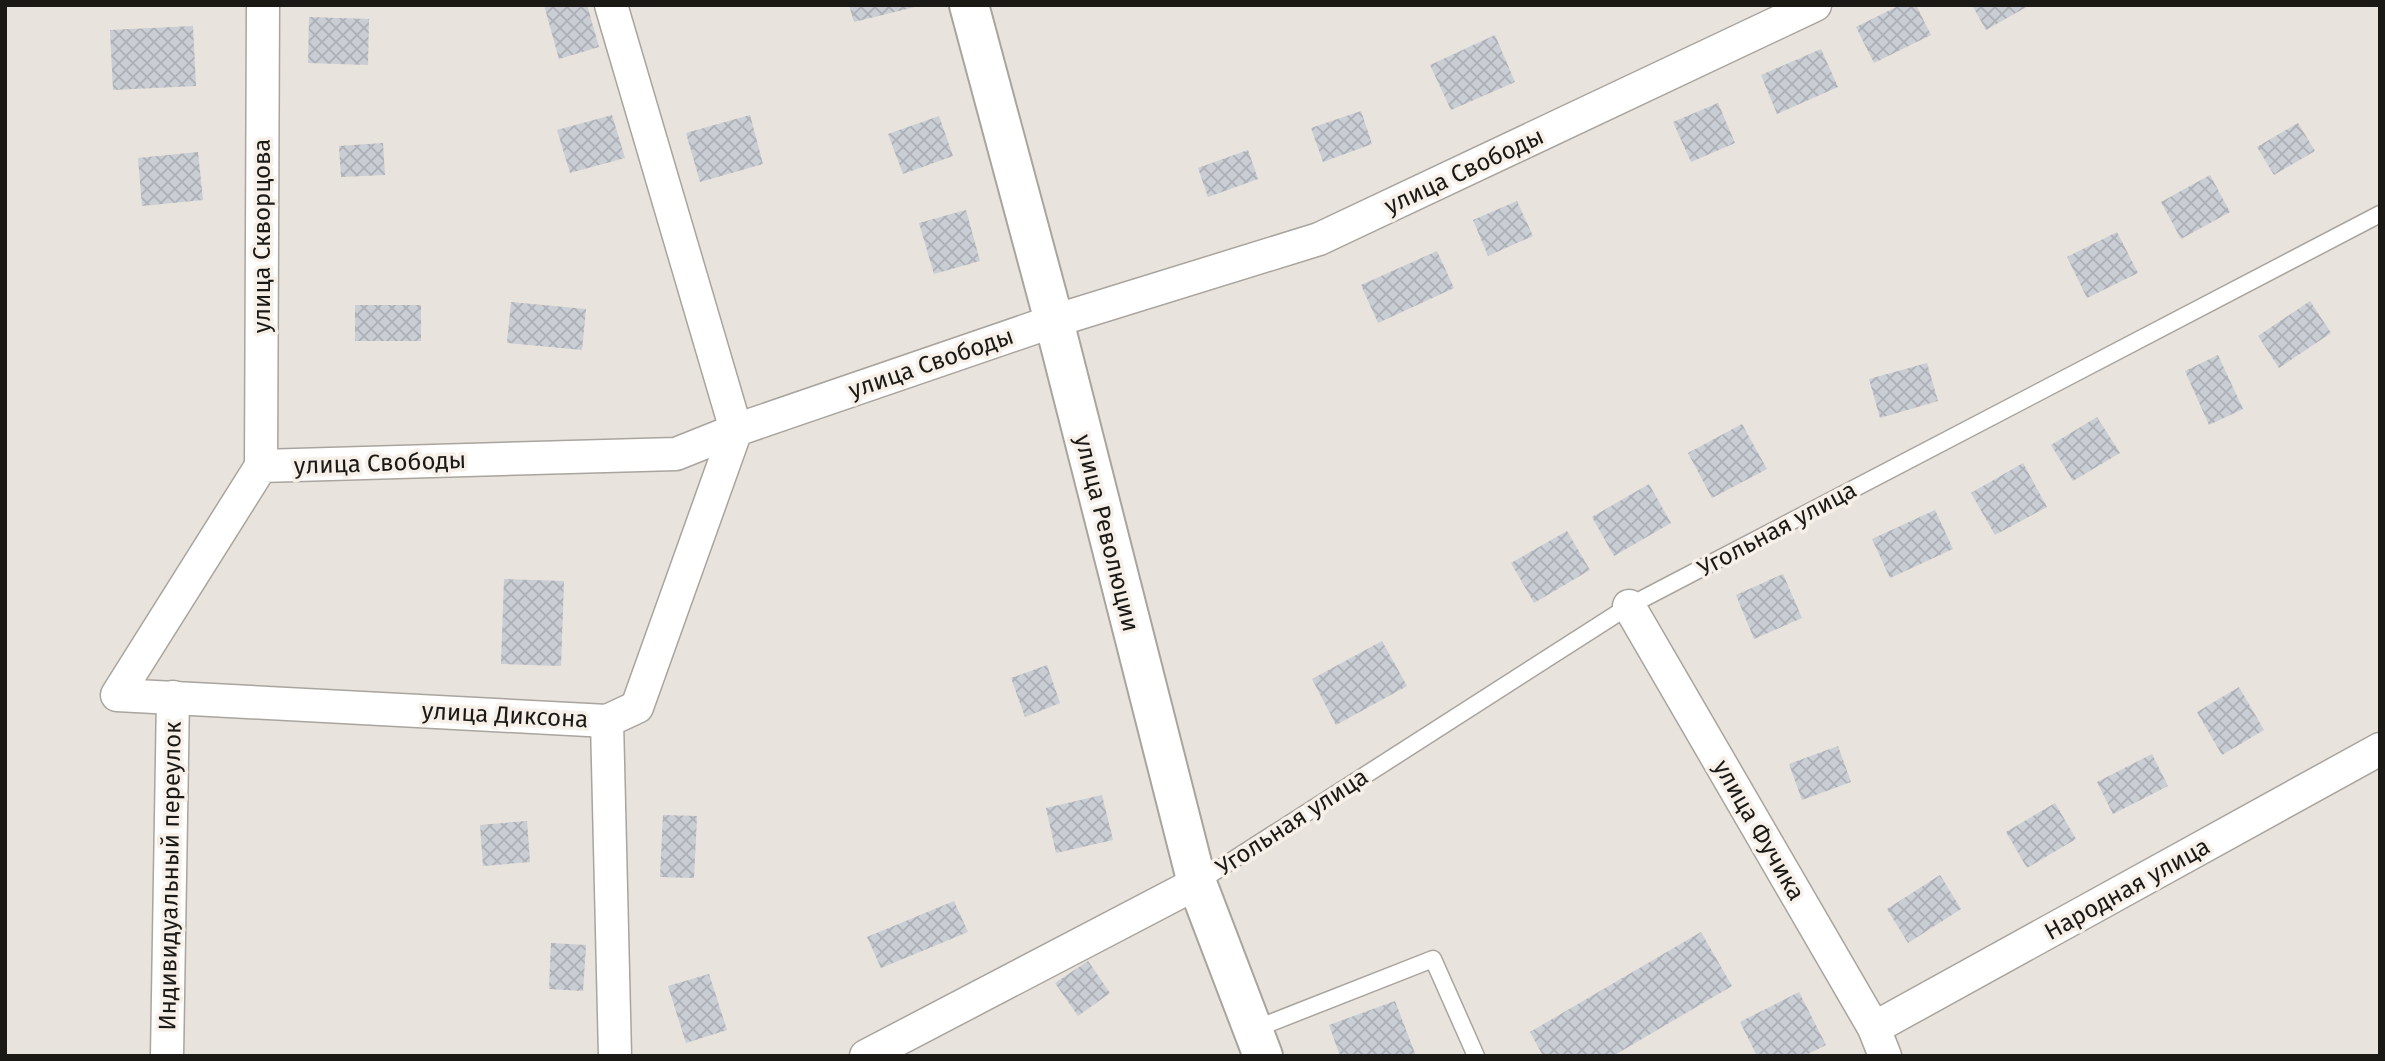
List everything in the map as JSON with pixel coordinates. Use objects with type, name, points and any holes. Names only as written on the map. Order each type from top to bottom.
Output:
[{"type":"street","name":"улица Скворцова","points":[[261,466],[263,5]]},
{"type":"street","points":[[611,5],[736,430]]},
{"type":"street","name":"улица Революции","points":[[969,5],[1054,321],[1197,883],[1264,1041]]},
{"type":"street","name":"улица Свободы","points":[[117,695],[261,466],[676,454],[736,430],[1054,321],[1319,239],[1815,5]]},
{"type":"street","name":"улица Диксона","points":[[117,695],[607,720],[637,707],[736,430]]},
{"type":"street","name":"улица Фучика","points":[[1629,606],[1879,1042]]},
{"type":"street","name":"Индивидуальный переулок","points":[[167,1056],[173,697]]},
{"type":"street","points":[[607,720],[615,1056]]},
{"type":"street","name":"Народная улица","points":[[1879,1042],[2380,749]]},
{"type":"street","points":[[866,1056],[1197,883]]},
{"type":"lane","name":"Угольная улица","points":[[1197,883],[1629,606],[2380,214]]},
{"type":"lane","points":[[1264,1041],[1433,959],[1476,1056]]},
{"type":"building","points":[[544,5],[587,5],[599,47],[559,59]]},
{"type":"building","points":[[849,5],[918,5],[919,6],[854,22]]},
{"type":"building","points":[[1900,5],[1916,5],[1931,35],[1874,63],[1856,27]]},
{"type":"building","points":[[1972,5],[2030,5],[1986,30]]},
{"type":"building","points":[[309,17],[369,19],[368,65],[308,63]]},
{"type":"building","points":[[193,26],[196,86],[113,90],[110,30]]},
{"type":"building","points":[[1495,35],[1515,82],[1451,110],[1430,65]]},
{"type":"building","points":[[1821,49],[1838,87],[1777,114],[1761,75]]},
{"type":"building","points":[[1718,103],[1735,143],[1691,162],[1673,122]]},
{"type":"building","points":[[1361,111],[1372,144],[1323,162],[1311,128]]},
{"type":"building","points":[[612,115],[625,158],[570,173],[557,130]]},
{"type":"building","points":[[750,115],[763,164],[700,182],[686,133]]},
{"type":"building","points":[[939,116],[953,156],[903,174],[888,134]]},
{"type":"building","points":[[2298,123],[2315,151],[2274,175],[2257,147]]},
{"type":"building","points":[[383,143],[385,175],[341,177],[339,146]]},
{"type":"building","points":[[1248,150],[1258,179],[1208,197],[1198,168]]},
{"type":"building","points":[[198,152],[203,200],[142,206],[138,158]]},
{"type":"building","points":[[2210,175],[2230,212],[2181,239],[2161,202]]},
{"type":"building","points":[[1517,201],[1533,236],[1488,256],[1473,220]]},
{"type":"building","points":[[966,210],[980,261],[934,274],[919,223]]},
{"type":"building","points":[[2117,232],[2138,273],[2087,298],[2067,257]]},
{"type":"building","points":[[1437,251],[1454,288],[1378,323],[1361,285]]},
{"type":"building","points":[[2310,301],[2331,333],[2279,368],[2258,336]]},
{"type":"building","points":[[511,302],[586,309],[582,350],[507,343]]},
{"type":"building","points":[[355,305],[421,305],[421,341],[355,341]]},
{"type":"building","points":[[2218,355],[2243,409],[2209,425],[2185,371]]},
{"type":"building","points":[[1927,363],[1938,401],[1880,418],[1869,379]]},
{"type":"building","points":[[2097,417],[2120,453],[2073,481],[2051,445]]},
{"type":"building","points":[[1742,424],[1767,469],[1712,498],[1688,453]]},
{"type":"building","points":[[2023,463],[2047,507],[1995,535],[1971,493]]},
{"type":"building","points":[[1649,484],[1671,523],[1614,556],[1592,517]]},
{"type":"building","points":[[1935,510],[1953,549],[1890,578],[1872,539]]},
{"type":"building","points":[[1567,531],[1590,570],[1534,603],[1511,563]]},
{"type":"building","points":[[1783,574],[1802,618],[1754,639],[1736,595]]},
{"type":"building","points":[[504,579],[564,581],[561,666],[501,664]]},
{"type":"building","points":[[1382,641],[1407,686],[1336,725],[1312,679]]},
{"type":"building","points":[[1047,665],[1060,703],[1025,717],[1011,678]]},
{"type":"building","points":[[2239,687],[2264,730],[2222,755],[2197,712]]},
{"type":"building","points":[[1838,746],[1851,782],[1802,800],[1789,764]]},
{"type":"building","points":[[2152,754],[2168,786],[2113,814],[2097,782]]},
{"type":"building","points":[[1102,795],[1113,840],[1056,853],[1046,808]]},
{"type":"building","points":[[2055,803],[2076,839],[2027,868],[2006,832]]},
{"type":"building","points":[[663,815],[697,816],[694,878],[660,877]]},
{"type":"building","points":[[527,821],[530,862],[483,866],[480,825]]},
{"type":"building","points":[[1940,875],[1961,909],[1908,943],[1887,909]]},
{"type":"building","points":[[954,901],[968,932],[881,968],[867,937]]},
{"type":"building","points":[[1701,932],[1732,986],[1613,1056],[1543,1056],[1530,1032]]},
{"type":"building","points":[[551,943],[586,945],[583,991],[549,989]]},
{"type":"building","points":[[1088,961],[1110,993],[1078,1016],[1055,983]]},
{"type":"building","points":[[709,974],[727,1030],[686,1043],[668,986]]},
{"type":"building","points":[[1799,992],[1826,1045],[1804,1056],[1757,1056],[1740,1022]]},
{"type":"building","points":[[1395,1001],[1416,1056],[1340,1056],[1329,1025]]}]
